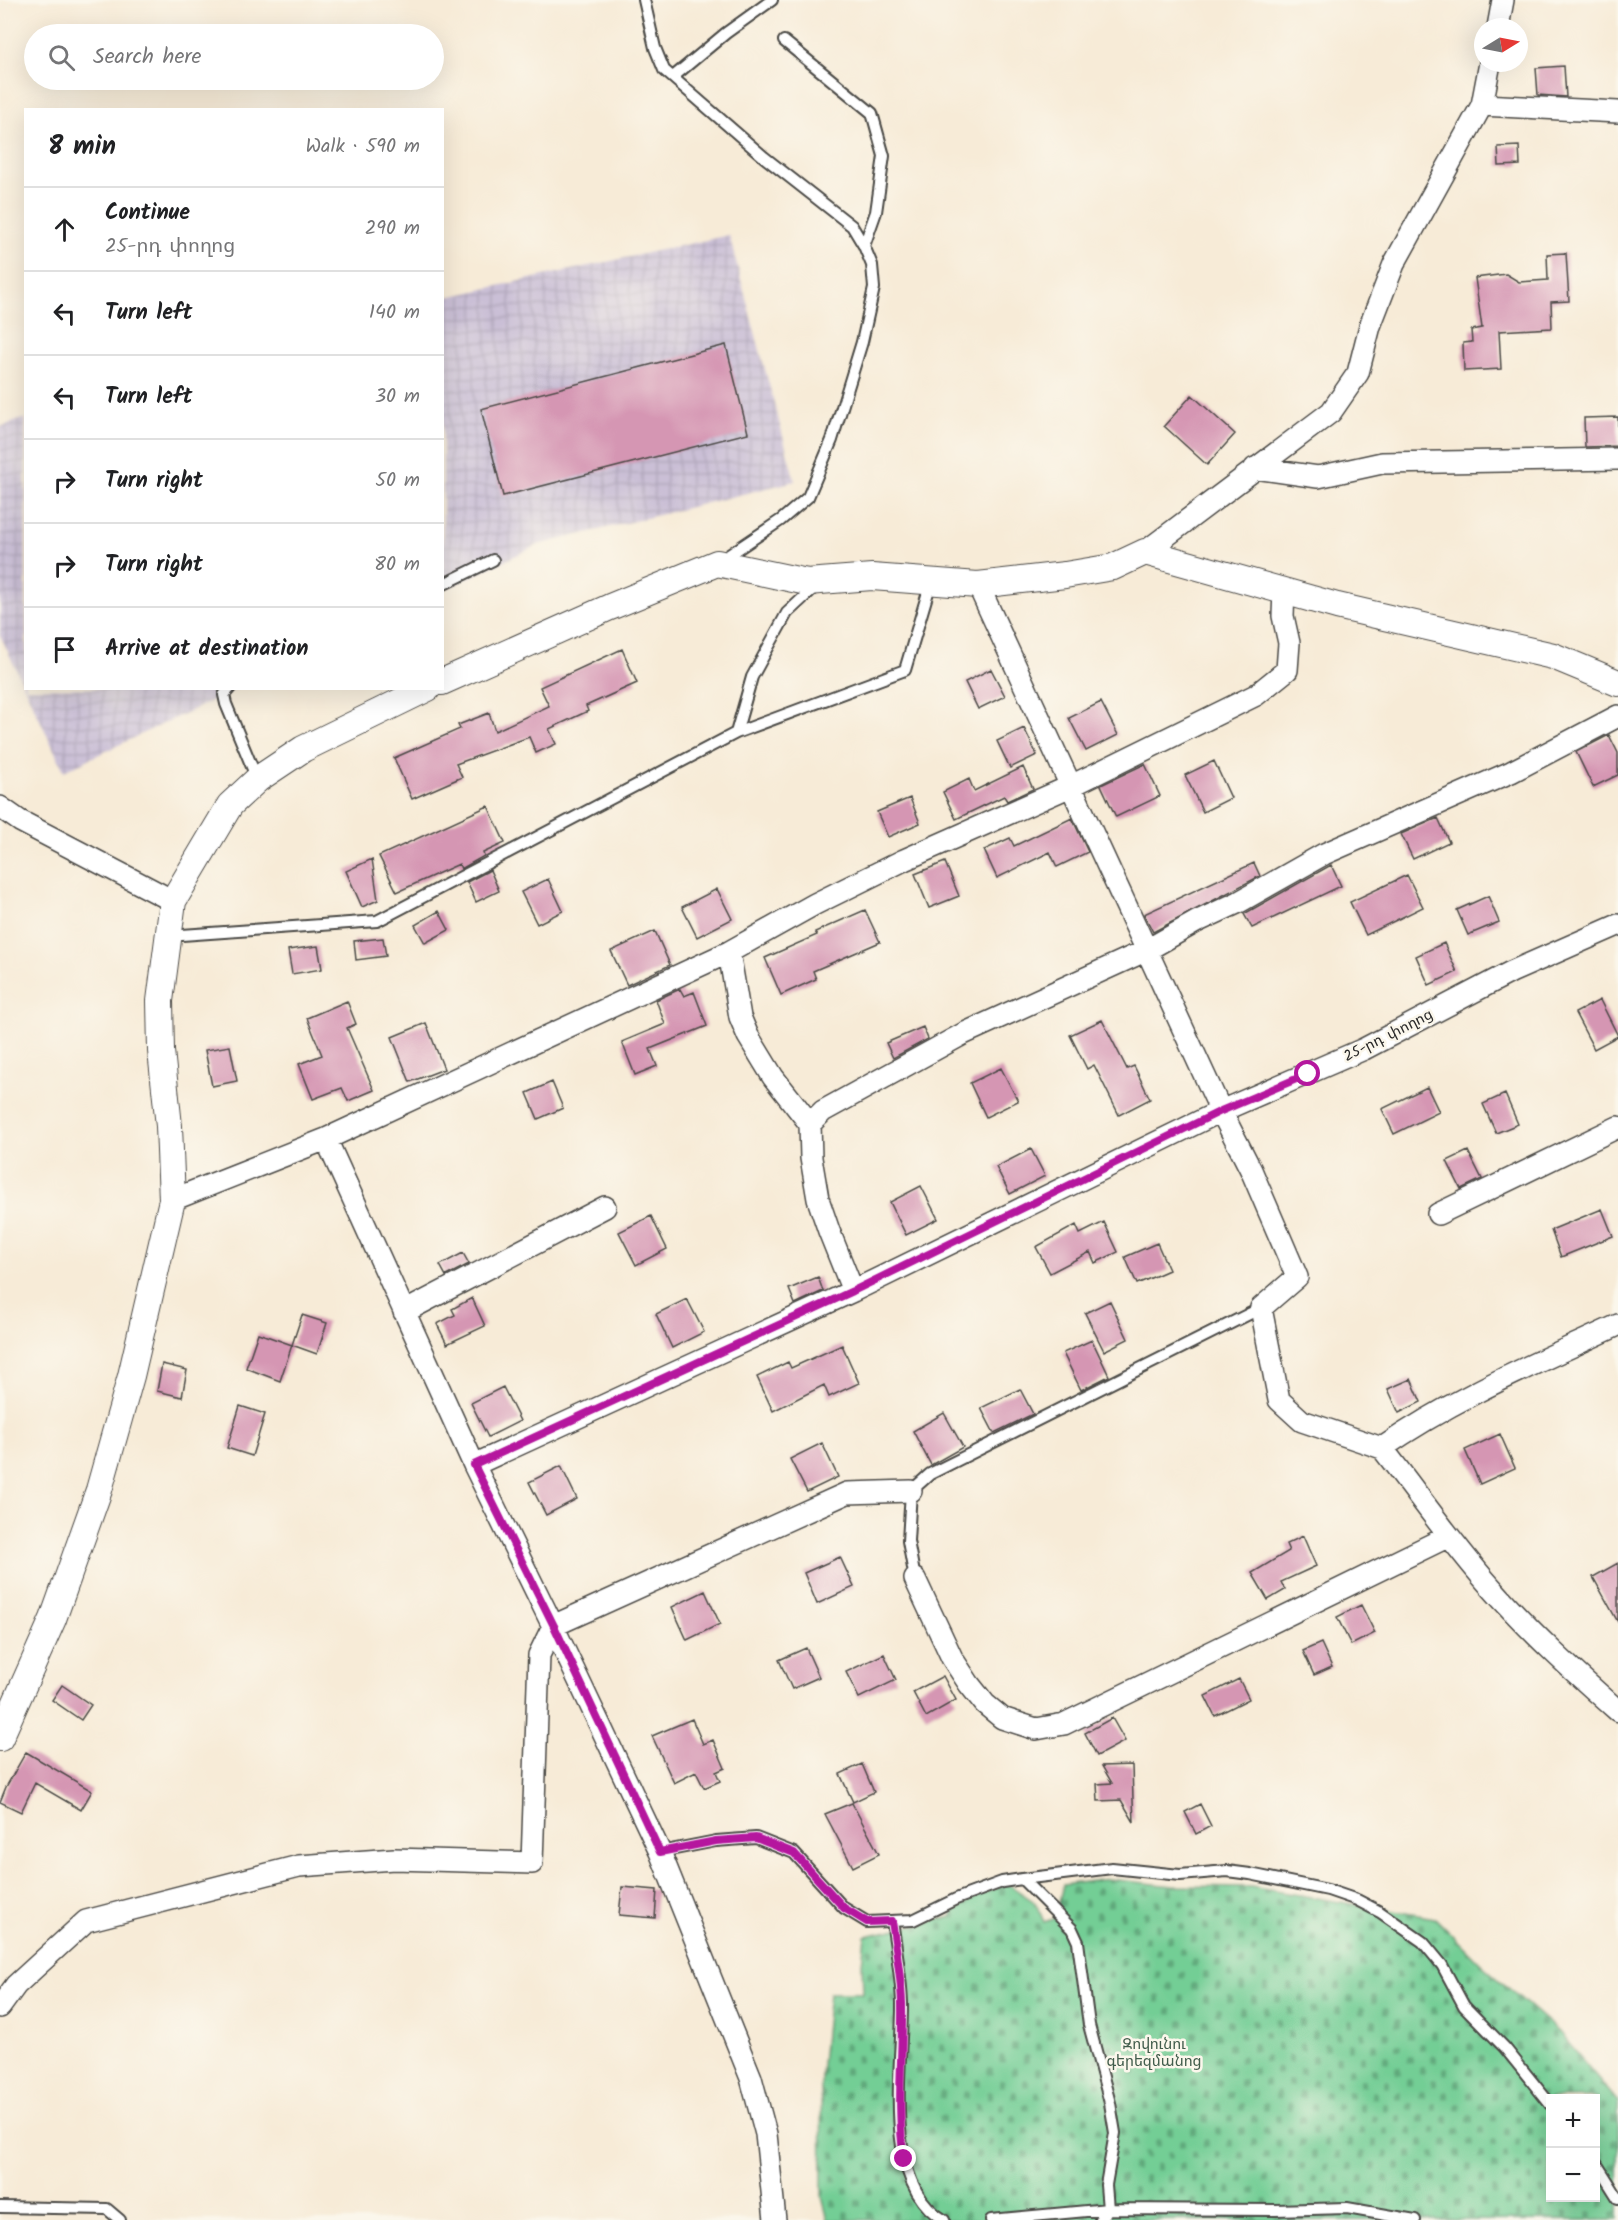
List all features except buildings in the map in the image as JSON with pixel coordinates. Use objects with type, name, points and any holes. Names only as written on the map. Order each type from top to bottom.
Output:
[{"type":"street","points":[[1500,18],[1503,0]]},
{"type":"street","points":[[444,681],[610,607],[717,563],[807,582],[872,577],[978,585],[1113,567],[1145,552],[1331,412],[1358,373],[1370,326],[1394,264],[1482,105],[1488,72]]},
{"type":"street","points":[[1482,105],[1618,112]]},
{"type":"street","points":[[1255,468],[1318,477],[1382,463],[1618,459]]},
{"type":"street","points":[[1145,552],[1337,606],[1553,656],[1618,683]]},
{"type":"street","points":[[978,585],[1221,1111],[1251,1170],[1297,1277],[1261,1308],[1279,1400],[1302,1421],[1382,1448],[1489,1585],[1577,1675],[1618,1711]]},
{"type":"street","points":[[172,1200],[326,1139],[729,952],[815,904],[904,860],[1071,786],[1256,694],[1287,670],[1289,643],[1283,616],[1284,590]]},
{"type":"street","points":[[0,1738],[53,1619],[99,1490],[131,1376],[172,1200],[169,1126],[161,1051],[160,1001],[173,901],[230,805],[258,779],[303,749],[424,690]]},
{"type":"street","points":[[810,1124],[823,1111],[963,1034],[1147,950],[1324,854],[1511,771],[1618,716]]},
{"type":"street","points":[[0,807],[30,826],[173,901]]},
{"type":"street","name":"25-րդ փողոց","points":[[474,1465],[853,1291],[1221,1111],[1354,1053],[1511,972],[1618,925]]},
{"type":"street","points":[[729,952],[741,1017],[748,1036],[773,1077],[810,1124],[811,1158],[818,1198],[853,1291]]},
{"type":"street","points":[[1438,1215],[1618,1127]]},
{"type":"street","points":[[326,1139],[474,1465],[554,1626],[660,1852],[751,2078],[766,2134],[775,2220]]},
{"type":"street","points":[[404,1312],[605,1207]]},
{"type":"street","points":[[1382,1448],[1413,1426],[1464,1397],[1618,1325]]},
{"type":"street","points":[[0,2007],[16,1985],[86,1921],[299,1866],[394,1859],[532,1863],[539,1655],[554,1626],[847,1493],[911,1491]]},
{"type":"street","points":[[915,1579],[952,1658],[974,1691],[1002,1718],[1036,1729],[1064,1724],[1449,1536]]},
{"type":"lane","points":[[644,0],[655,48],[664,69],[764,157],[852,226],[872,265],[874,288],[862,342],[832,440],[808,498],[781,520],[717,563]]},
{"type":"lane","points":[[673,77],[726,33],[772,0]]},
{"type":"lane","points":[[784,41],[872,113],[884,156],[876,212],[864,246]]},
{"type":"lane","points":[[444,584],[494,560]]},
{"type":"lane","points":[[736,733],[752,677],[787,613],[821,582]]},
{"type":"lane","points":[[168,936],[377,921],[736,733],[905,670],[931,582]]},
{"type":"lane","points":[[228,690],[224,695],[226,704],[258,779]]},
{"type":"lane","points":[[915,1579],[908,1541],[911,1491],[930,1474],[1261,1308]]},
{"type":"lane","points":[[660,1852],[716,1841],[756,1838],[794,1853],[844,1908],[867,1922],[913,1920],[956,1899],[1002,1882],[1112,1868],[1180,1875],[1227,1871],[1328,1890],[1357,1900],[1380,1912],[1423,1942],[1442,1965],[1464,2006],[1504,2048],[1546,2098]]},
{"type":"lane","points":[[1022,1879],[1072,1929],[1078,1942],[1089,2025],[1110,2103],[1115,2133],[1106,2185],[1108,2209],[1100,2220]]},
{"type":"lane","points":[[892,1921],[900,1963],[902,2004],[898,2101],[904,2159],[916,2188],[928,2206],[944,2220]]},
{"type":"lane","points":[[1600,2169],[1618,2198]]},
{"type":"lane","points":[[0,2207],[107,2210],[120,2220]]},
{"type":"lane","points":[[991,2220],[1108,2209],[1274,2215],[1347,2208],[1415,2220]]},
{"type":"shaded area","points":[[729,235],[795,481],[538,545],[444,590],[444,298]]},
{"type":"shaded area","points":[[24,418],[24,686],[0,635],[0,427]]},
{"type":"shaded area","points":[[26,690],[234,690],[64,771]]},
{"type":"green space","name":"Զովունու գերեզմանոց","points":[[1108,1879],[1173,1886],[1251,1887],[1435,1918],[1482,1965],[1559,2032],[1618,2102],[1618,2220],[828,2220],[822,2197],[821,2074],[829,1993],[863,1993],[862,1964],[865,1936],[951,1917],[953,1912],[983,1893],[1008,1884],[1036,1903],[1044,1922],[1055,1918],[1063,1885]]},
{"type":"route","points":[[904,2159],[898,2101],[902,2004],[900,1963],[892,1921],[867,1922],[844,1908],[794,1853],[756,1838],[716,1841],[660,1852],[554,1626],[474,1465],[853,1291],[1221,1111],[1308,1074]]}]
